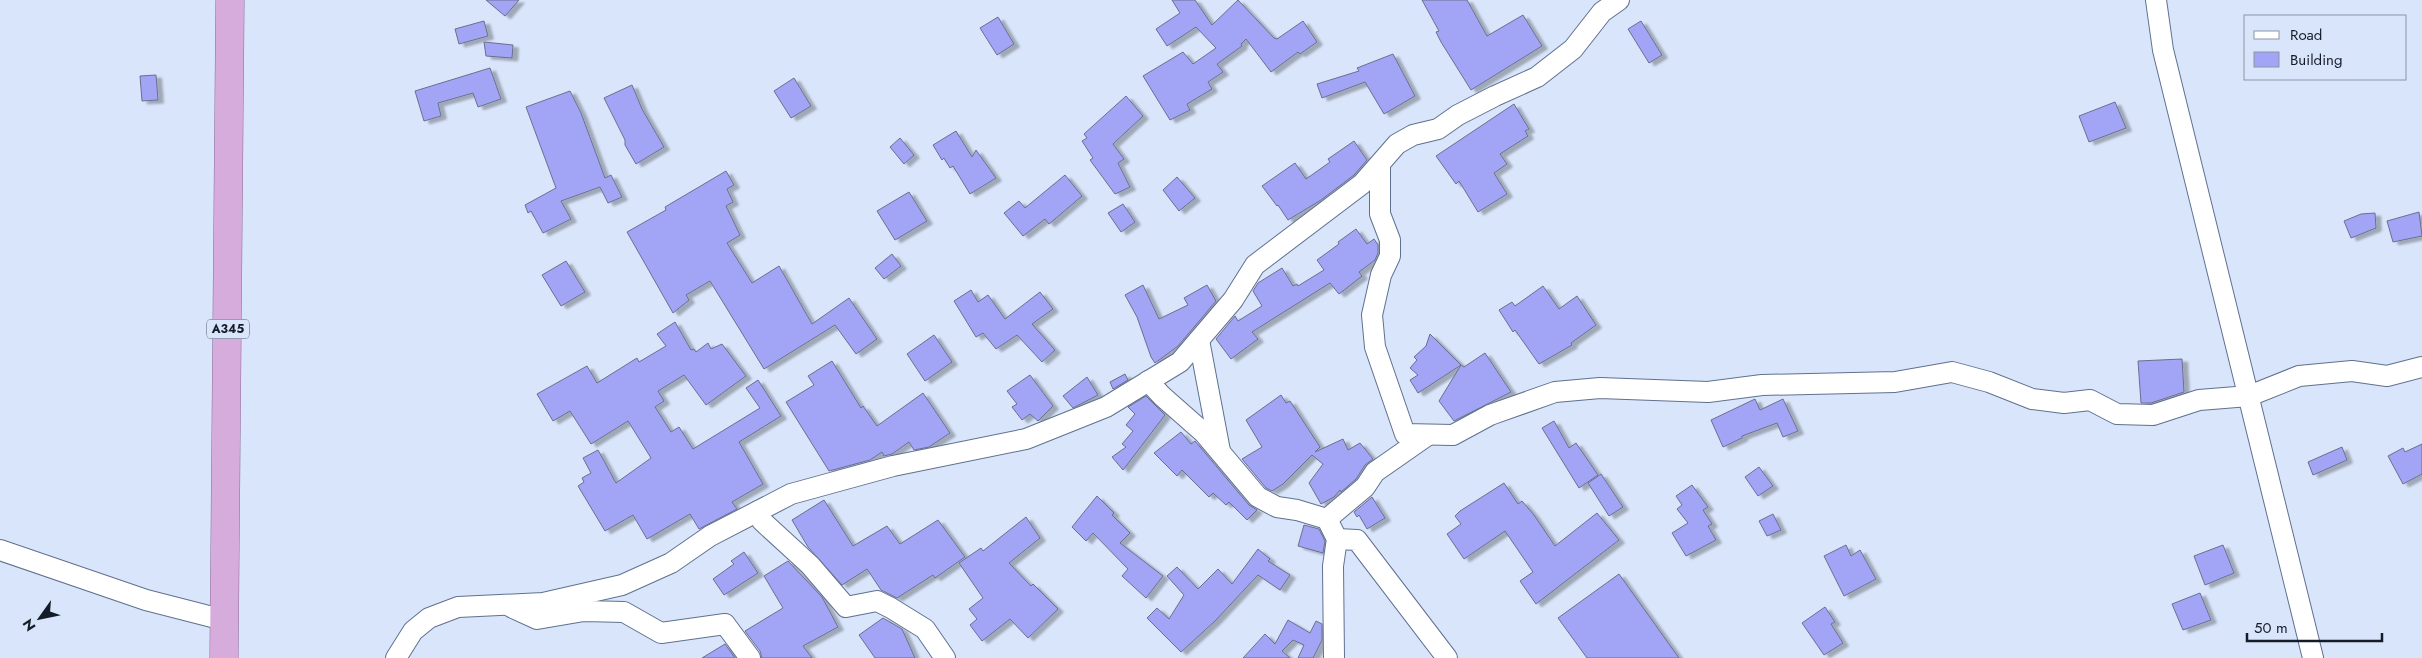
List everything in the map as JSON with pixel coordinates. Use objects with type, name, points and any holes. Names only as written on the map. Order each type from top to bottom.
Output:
[{"type":"highway","name":"A345","points":[[224,658],[230,0]]},
{"type":"street","points":[[396,658],[413,631],[429,618],[458,607],[543,603],[622,585],[671,564],[710,536],[791,494],[849,477],[1026,439],[1106,407],[1180,362],[1233,300],[1255,265],[1362,184],[1397,144],[1413,135],[1438,129],[1480,104],[1537,76],[1573,49],[1602,12],[1619,0]]},
{"type":"street","points":[[2156,0],[2163,50],[2313,658]]},
{"type":"street","points":[[1380,165],[1380,214],[1390,240],[1390,256],[1380,275],[1372,315],[1375,347],[1405,434]]},
{"type":"street","points":[[1199,340],[1220,451]]},
{"type":"street","points":[[1405,434],[1453,435],[1490,414],[1555,392],[1600,388],[1708,392],[1762,384],[1896,382],[1952,372],[1988,382],[2032,399],[2064,403],[2090,400],[2117,414],[2153,415],[2199,400],[2249,396],[2299,376],[2352,371],[2387,376],[2422,367]]},
{"type":"street","points":[[1148,381],[1204,433],[1232,468],[1258,496],[1276,506],[1327,519],[1337,539],[1333,566],[1334,658]]},
{"type":"street","points":[[1327,519],[1365,487],[1374,472],[1405,434]]},
{"type":"street","points":[[1374,472],[1428,435]]},
{"type":"street","points":[[758,511],[762,521],[810,565],[846,607],[877,601],[891,608],[925,629],[945,658]]},
{"type":"street","points":[[1337,539],[1357,540],[1447,658]]},
{"type":"street","points":[[0,550],[146,600],[224,620]]},
{"type":"street","points":[[504,604],[537,619],[584,611],[624,612],[660,633],[725,624],[750,658]]},
{"type":"building","points":[[486,0],[519,0],[505,16]]},
{"type":"building","points":[[1172,0],[1195,0],[1212,25],[1238,0],[1274,38],[1277,39],[1303,21],[1317,42],[1300,54],[1298,52],[1271,72],[1246,39],[1241,44],[1242,46],[1217,64],[1223,72],[1208,82],[1212,89],[1187,104],[1190,110],[1170,120],[1143,76],[1183,52],[1193,64],[1216,48],[1196,27],[1167,46],[1156,29],[1180,13]]},
{"type":"building","points":[[1422,0],[1467,0],[1487,36],[1523,15],[1542,46],[1471,90],[1441,42],[1436,32],[1439,31]]},
{"type":"building","points":[[998,17],[1014,44],[997,55],[980,28]]},
{"type":"building","points":[[484,21],[488,36],[459,44],[455,29]]},
{"type":"building","points":[[1641,21],[1662,55],[1649,63],[1628,29]]},
{"type":"building","points":[[484,42],[513,45],[512,58],[486,56]]},
{"type":"building","points":[[1393,54],[1415,96],[1384,114],[1365,82],[1322,98],[1317,84],[1359,71],[1357,68]]},
{"type":"building","points":[[490,68],[501,99],[478,107],[473,93],[438,103],[441,116],[424,121],[415,91]]},
{"type":"building","points":[[156,75],[158,100],[142,101],[140,76]]},
{"type":"building","points":[[794,78],[811,106],[791,118],[774,91]]},
{"type":"building","points":[[632,85],[642,109],[664,147],[636,164],[625,145],[625,140],[604,98]]},
{"type":"building","points":[[570,91],[581,113],[605,178],[611,175],[622,197],[608,203],[600,187],[561,201],[571,219],[543,233],[531,211],[528,213],[525,205],[556,188],[526,107]]},
{"type":"building","points":[[1126,96],[1143,116],[1113,144],[1124,159],[1118,163],[1130,187],[1115,194],[1090,160],[1093,158],[1082,141],[1087,138],[1084,134]]},
{"type":"building","points":[[2115,102],[2126,128],[2089,142],[2079,116]]},
{"type":"building","points":[[1514,104],[1529,129],[1525,131],[1528,136],[1500,154],[1507,164],[1494,173],[1507,194],[1478,212],[1459,181],[1456,184],[1436,156]]},
{"type":"building","points":[[956,131],[972,157],[976,150],[996,178],[970,194],[953,166],[950,168],[944,158],[942,160],[933,145]]},
{"type":"building","points":[[900,138],[914,155],[904,164],[890,147]]},
{"type":"building","points":[[1354,141],[1367,160],[1354,175],[1321,200],[1288,220],[1262,186],[1295,163],[1306,179],[1330,162],[1328,159]]},
{"type":"building","points":[[726,171],[734,185],[727,189],[733,202],[726,206],[740,235],[727,243],[752,283],[779,266],[812,324],[849,298],[877,339],[856,354],[835,325],[764,369],[710,281],[686,295],[689,300],[673,313],[627,232],[666,210],[665,207]]},
{"type":"building","points":[[1065,175],[1082,196],[1049,224],[1045,219],[1023,236],[1004,213],[1019,201],[1025,208]]},
{"type":"building","points":[[1177,177],[1195,198],[1179,211],[1163,190]]},
{"type":"building","points":[[909,192],[927,221],[895,240],[877,211]]},
{"type":"building","points":[[1123,204],[1135,222],[1121,232],[1108,213]]},
{"type":"building","points":[[2419,212],[2422,236],[2393,242],[2387,221]]},
{"type":"building","points":[[2375,213],[2376,228],[2351,238],[2344,221],[2361,214]]},
{"type":"building","points":[[1356,229],[1367,244],[1374,239],[1378,245],[1378,253],[1375,260],[1359,272],[1362,276],[1339,294],[1330,283],[1252,332],[1258,339],[1231,359],[1216,339],[1235,316],[1238,321],[1262,306],[1253,291],[1258,283],[1282,268],[1293,286],[1297,284],[1298,286],[1324,270],[1317,260]]},
{"type":"building","points":[[892,254],[901,266],[884,279],[875,268]]},
{"type":"building","points":[[566,261],[585,292],[561,306],[542,275]]},
{"type":"building","points":[[1143,285],[1159,319],[1188,305],[1184,298],[1207,285],[1216,301],[1178,346],[1155,363],[1151,357],[1137,317],[1125,295]]},
{"type":"building","points":[[1543,286],[1559,309],[1577,296],[1596,325],[1571,343],[1572,345],[1539,364],[1515,330],[1513,332],[1499,310],[1512,302],[1515,306]]},
{"type":"building","points":[[971,290],[978,302],[988,295],[1005,319],[1040,292],[1053,309],[1032,324],[1055,350],[1042,362],[1017,335],[996,349],[983,333],[976,337],[954,301]]},
{"type":"building","points":[[675,322],[691,350],[694,349],[696,352],[708,343],[711,349],[722,344],[746,376],[706,405],[684,375],[658,391],[664,401],[655,407],[671,432],[679,427],[693,449],[760,408],[746,388],[758,380],[781,416],[739,442],[763,484],[732,502],[737,509],[699,529],[690,514],[647,539],[633,515],[605,531],[578,486],[584,482],[582,478],[591,473],[583,458],[598,450],[616,483],[651,458],[628,421],[591,444],[570,411],[553,421],[537,394],[587,366],[597,383],[637,358],[639,362],[666,346],[657,334]]},
{"type":"building","points":[[1430,334],[1461,365],[1418,393],[1410,380],[1418,375],[1410,368],[1417,360],[1414,357],[1426,346]]},
{"type":"building","points":[[934,335],[952,362],[925,381],[907,354]]},
{"type":"building","points":[[1485,353],[1511,392],[1454,421],[1439,401],[1461,365],[1464,367]]},
{"type":"building","points":[[2182,359],[2184,392],[2151,403],[2141,403],[2138,361]]},
{"type":"building","points":[[832,361],[861,408],[863,406],[877,426],[923,393],[950,433],[929,447],[914,450],[909,442],[892,454],[884,456],[882,452],[870,460],[829,471],[786,402],[814,385],[808,376]]},
{"type":"building","points":[[1125,374],[1128,380],[1113,389],[1110,382]]},
{"type":"building","points":[[1030,375],[1053,406],[1038,421],[1030,414],[1022,420],[1012,407],[1017,404],[1007,391]]},
{"type":"building","points":[[1087,377],[1098,395],[1073,408],[1063,396]]},
{"type":"building","points":[[1281,395],[1286,403],[1290,401],[1320,447],[1315,452],[1343,439],[1348,450],[1360,443],[1373,459],[1365,465],[1356,479],[1341,492],[1340,490],[1334,497],[1321,504],[1309,483],[1323,464],[1312,455],[1283,484],[1272,491],[1266,488],[1242,459],[1262,447],[1246,420]]},
{"type":"building","points":[[1146,396],[1165,415],[1123,470],[1112,457],[1126,447],[1122,444],[1133,431],[1126,425],[1135,414],[1128,407]]},
{"type":"building","points":[[1755,399],[1760,410],[1783,399],[1798,431],[1783,437],[1777,423],[1742,436],[1742,438],[1723,447],[1711,420]]},
{"type":"building","points":[[1554,421],[1569,448],[1576,443],[1598,475],[1579,488],[1542,428]]},
{"type":"building","points":[[1181,432],[1191,444],[1195,441],[1249,505],[1257,510],[1247,520],[1229,502],[1226,505],[1213,493],[1209,497],[1182,470],[1177,476],[1154,453]]},
{"type":"building","points":[[2422,444],[2422,474],[2403,484],[2388,456],[2403,448],[2405,452]]},
{"type":"building","points":[[2342,447],[2347,460],[2313,475],[2308,462]]},
{"type":"building","points":[[1759,467],[1773,486],[1758,496],[1745,477]]},
{"type":"building","points":[[1601,474],[1623,507],[1609,516],[1588,483]]},
{"type":"building","points":[[1504,483],[1518,504],[1522,501],[1534,515],[1555,546],[1597,513],[1619,540],[1536,604],[1520,581],[1533,572],[1505,531],[1464,559],[1447,534],[1461,524],[1455,516],[1460,511]]},
{"type":"building","points":[[1692,485],[1708,507],[1703,510],[1712,524],[1708,526],[1716,540],[1686,556],[1672,533],[1688,523],[1677,509],[1682,505],[1676,496]]},
{"type":"building","points":[[1097,496],[1130,533],[1120,543],[1163,576],[1146,598],[1122,576],[1128,569],[1093,533],[1086,541],[1072,527]]},
{"type":"building","points":[[1372,497],[1385,518],[1367,529],[1359,515],[1357,517],[1354,512]]},
{"type":"building","points":[[824,500],[853,546],[887,526],[900,544],[938,520],[965,557],[935,578],[933,575],[897,598],[881,590],[867,569],[842,585],[808,547],[792,520]]},
{"type":"building","points":[[1773,514],[1781,530],[1767,536],[1759,521]]},
{"type":"building","points":[[1026,517],[1040,538],[1009,563],[1031,586],[1033,584],[1058,609],[1028,638],[1010,619],[982,641],[970,625],[977,619],[969,609],[983,598],[959,563],[981,548],[983,551]]},
{"type":"building","points":[[1304,525],[1319,529],[1325,541],[1323,553],[1298,546]]},
{"type":"building","points":[[1846,545],[1851,556],[1860,550],[1876,579],[1844,596],[1824,556]]},
{"type":"building","points":[[2223,545],[2234,573],[2205,585],[2194,556]]},
{"type":"building","points":[[1258,549],[1270,559],[1268,561],[1290,575],[1280,590],[1258,575],[1215,621],[1181,652],[1147,618],[1157,608],[1169,619],[1184,595],[1167,576],[1177,567],[1198,589],[1218,569],[1232,584]]},
{"type":"building","points":[[744,552],[758,573],[724,595],[713,579],[734,564],[731,561]]},
{"type":"building","points":[[788,561],[822,597],[838,627],[803,646],[812,658],[762,658],[760,651],[745,631],[783,608],[764,576]]},
{"type":"building","points":[[1619,574],[1679,658],[1587,658],[1558,618]]},
{"type":"building","points":[[2200,593],[2211,620],[2183,630],[2172,604]]},
{"type":"building","points":[[1825,607],[1835,622],[1831,624],[1843,643],[1824,655],[1802,623]]},
{"type":"building","points":[[883,618],[902,629],[915,658],[875,658],[859,635]]},
{"type":"building","points":[[1288,620],[1310,633],[1316,621],[1322,624],[1322,640],[1313,658],[1298,658],[1304,645],[1293,640],[1282,651],[1290,658],[1243,658],[1265,634],[1275,644]]},
{"type":"building","points":[[725,644],[735,658],[702,658]]}]
